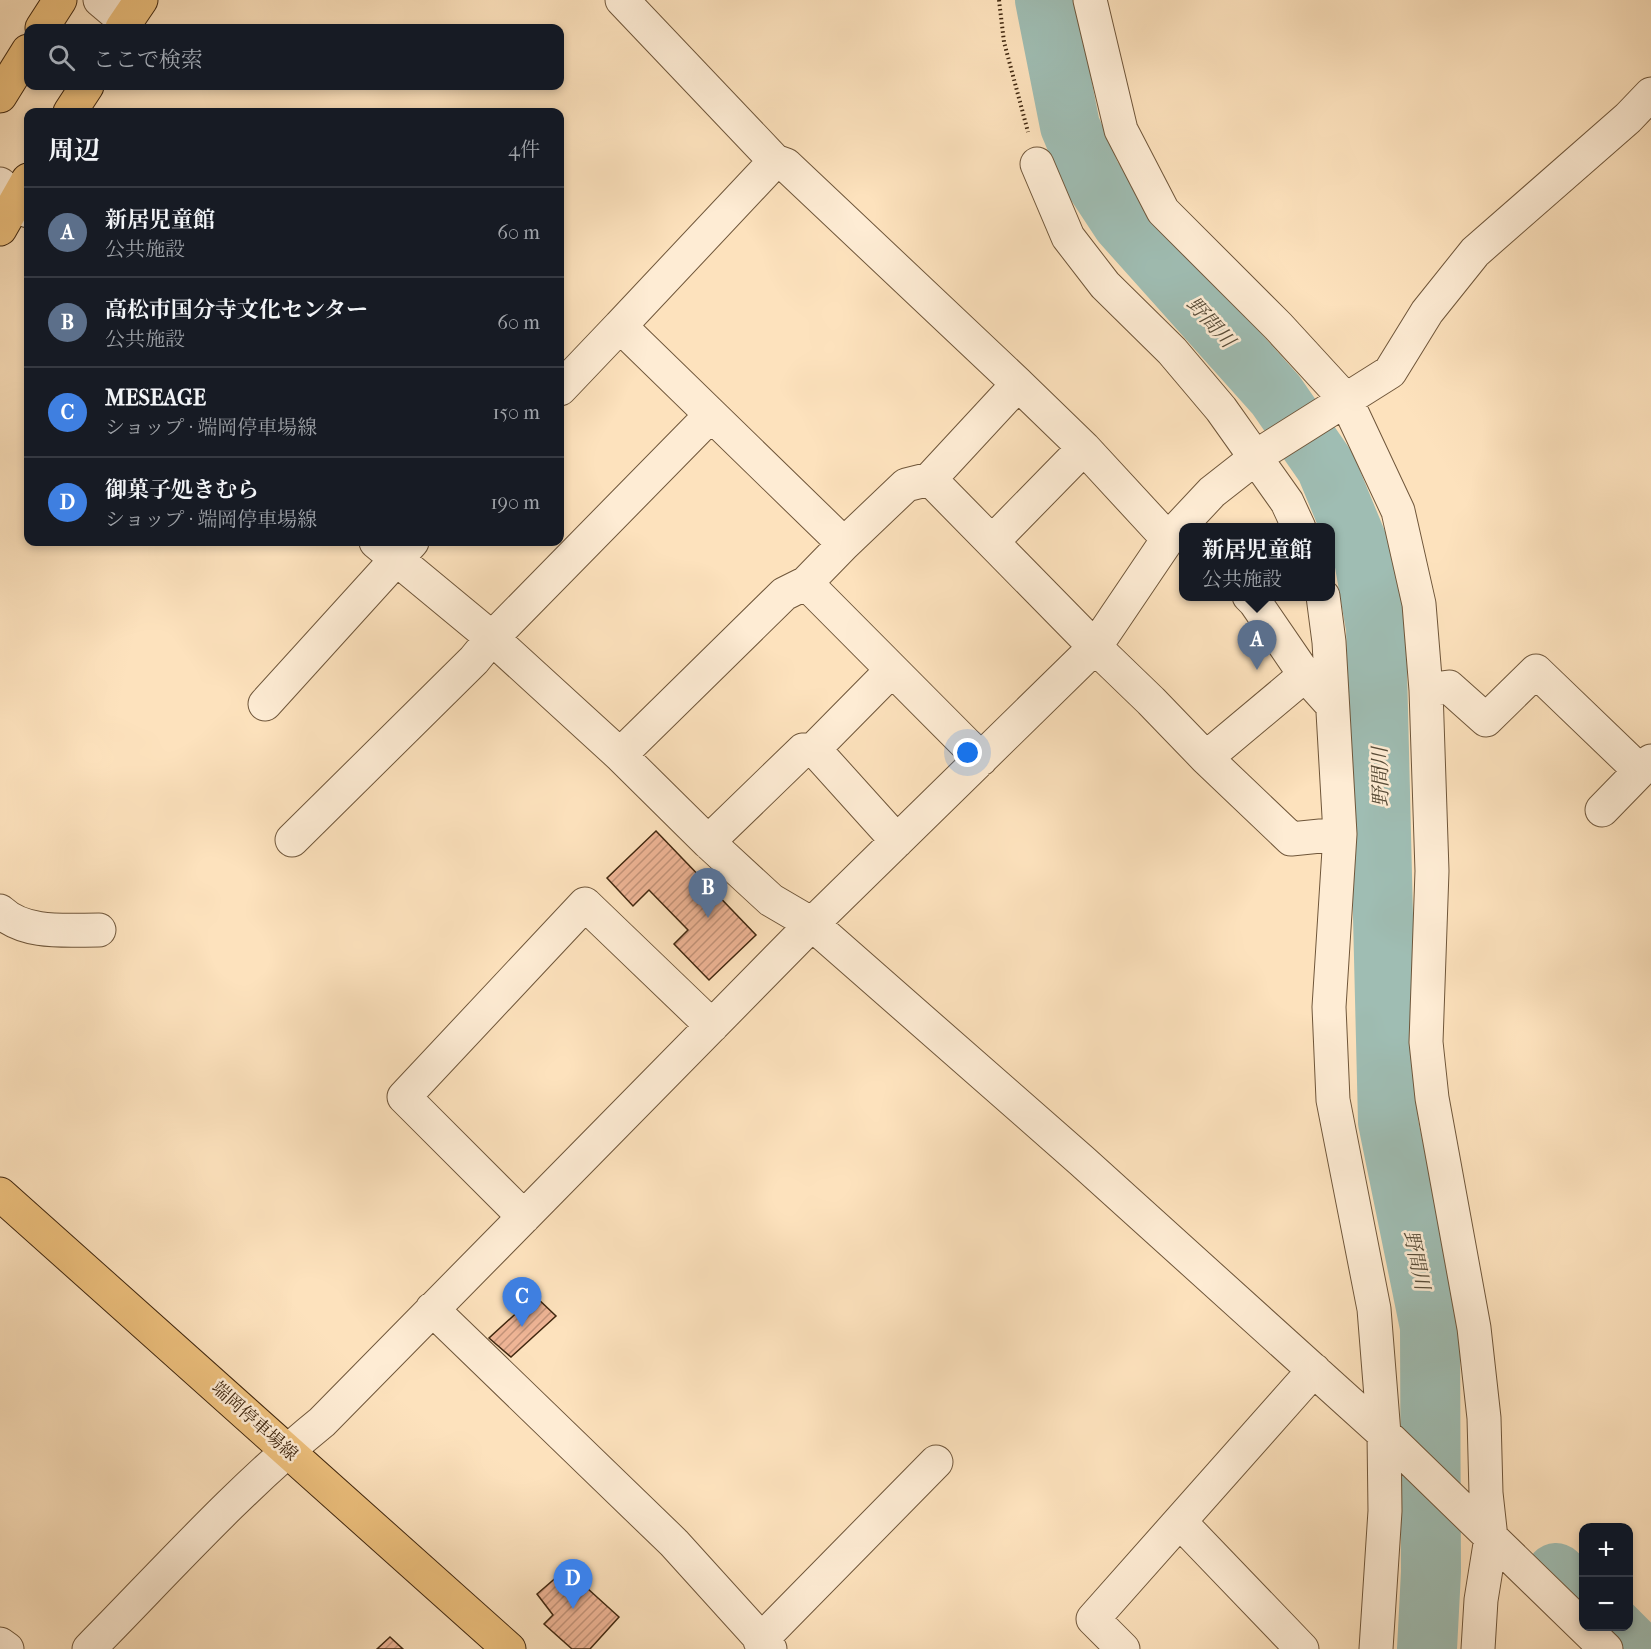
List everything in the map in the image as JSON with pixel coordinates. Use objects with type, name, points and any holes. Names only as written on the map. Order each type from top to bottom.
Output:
[{"type":"main road","points":[[45,24],[60,0]]},
{"type":"main road","points":[[0,96],[24,57]]},
{"type":"main road","points":[[73,108],[84,90]]},
{"type":"main road","points":[[0,230],[18,194]]},
{"type":"main road","name":"端岡停車場線","points":[[0,1194],[288,1449],[509,1649]]},
{"type":"street","points":[[100,0],[130,17]]},
{"type":"street","points":[[89,1649],[257,1478],[322,1422],[812,924],[1095,647],[1176,535],[786,165],[775,161],[622,0]]},
{"type":"street","points":[[1089,0],[1121,129],[1162,211],[1278,326],[1340,404],[1398,511],[1419,604],[1426,690],[1432,871],[1426,1042],[1432,1098],[1474,1328],[1484,1418],[1485,1532],[1478,1649]]},
{"type":"street","points":[[1186,523],[1212,492],[1259,455],[1390,372],[1426,312],[1475,252],[1628,118],[1651,94]]},
{"type":"street","points":[[564,385],[775,161]]},
{"type":"street","points":[[1037,165],[1068,237],[1105,285],[1172,351],[1259,455],[1297,523]]},
{"type":"street","points":[[620,326],[844,544]]},
{"type":"street","points":[[620,755],[784,594],[806,583],[906,485],[930,478],[1018,384]]},
{"type":"street","points":[[292,840],[474,660],[492,638],[710,416]]},
{"type":"street","points":[[992,542],[1084,448]]},
{"type":"street","points":[[930,478],[1206,758],[1291,838],[1340,834]]},
{"type":"street","points":[[265,704],[394,547],[620,755],[708,842],[771,900],[812,924],[1082,1161],[1314,1370],[1388,1438],[1606,1649]]},
{"type":"street","points":[[806,583],[981,759]]},
{"type":"street","points":[[1254,601],[1305,675],[1332,705]]},
{"type":"street","points":[[1324,601],[1329,642],[1340,834],[1329,1007],[1333,1100],[1374,1309],[1388,1438],[1376,1649]]},
{"type":"street","points":[[708,842],[803,750],[813,749],[892,670]]},
{"type":"street","points":[[1426,690],[1449,687],[1486,720],[1536,671],[1646,766],[1602,810]]},
{"type":"street","points":[[1206,758],[1305,675]]},
{"type":"street","points":[[813,749],[897,841]]},
{"type":"street","points":[[524,1217],[404,1097],[585,903],[712,1026]]},
{"type":"street","points":[[0,911],[9,919],[48,930],[99,930]]},
{"type":"street","points":[[432,1310],[674,1543],[765,1645],[936,1462]]},
{"type":"street","points":[[1123,1649],[1093,1619],[1314,1370]]},
{"type":"street","points":[[1180,1522],[1302,1649]]},
{"type":"street","points":[[0,1644],[7,1649]]},
{"type":"path","points":[[999,0],[1004,42],[1037,165]]},
{"type":"building","points":[[656,831],[756,935],[709,980],[674,944],[688,930],[649,890],[633,906],[607,878]]},
{"type":"building","points":[[535,1296],[556,1316],[511,1357],[489,1338]]},
{"type":"building","points":[[566,1569],[619,1617],[590,1649],[572,1649],[544,1624],[553,1615],[537,1594]]},
{"type":"building","points":[[390,1637],[403,1649],[377,1649]]},
{"type":"waterway","name":"野間川","points":[[1045,0],[1070,126],[1091,176],[1122,223],[1276,395],[1326,467],[1364,559],[1376,628],[1388,1122],[1430,1327],[1431,1572],[1427,1649]]},
{"type":"waterway","points":[[1556,1573],[1579,1594]]},
{"type":"waterway","points":[[1617,1631],[1635,1649]]},
{"type":"place","name":"新居児童館","points":[[1257,670]]},
{"type":"place","name":"高松市国分寺文化センター","points":[[708,918]]},
{"type":"place","name":"MESEAGE","points":[[522,1327]]},
{"type":"place","name":"御菓子処きむら","points":[[573,1609]]}]
